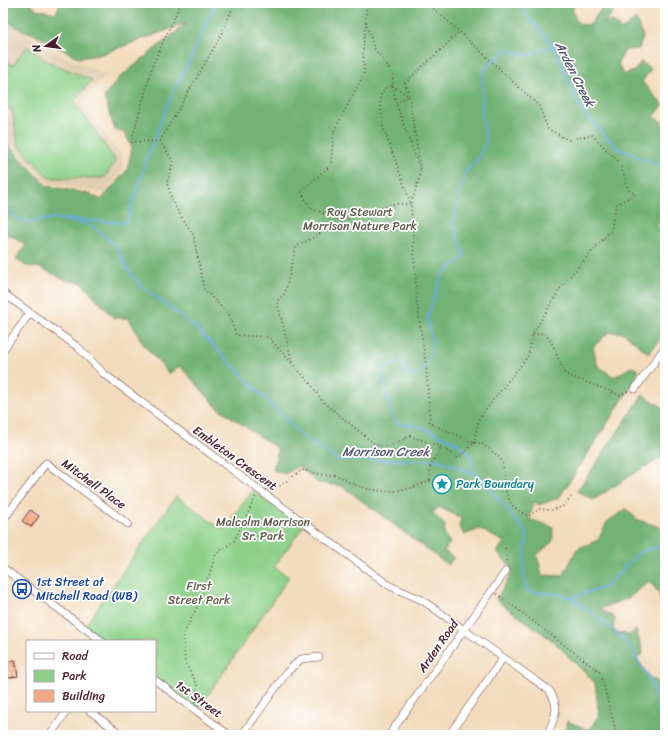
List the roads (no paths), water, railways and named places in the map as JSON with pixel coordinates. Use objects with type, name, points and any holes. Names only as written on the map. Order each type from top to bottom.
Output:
[{"type":"street","name":"Embleton Crescent","points":[[3,293],[79,348],[103,373],[390,586],[422,600],[549,690],[554,696],[557,708],[547,735]]},
{"type":"street","points":[[3,350],[30,313]]},
{"type":"street","points":[[635,388],[665,347]]},
{"type":"street","name":"Mitchell Place","points":[[3,520],[46,463],[128,524]]},
{"type":"street","points":[[3,568],[101,640]]},
{"type":"street","name":"Arden Road","points":[[389,735],[506,570]]},
{"type":"street","points":[[242,735],[287,672],[301,659],[319,657]]},
{"type":"street","points":[[449,735],[504,658]]},
{"type":"street","name":"1st Street","points":[[156,681],[230,735]]},
{"type":"street","points":[[50,735],[66,712]]},
{"type":"street","points":[[91,712],[122,735]]},
{"type":"waterway","points":[[65,219],[126,223],[149,153],[169,101],[191,58],[215,3]]},
{"type":"waterway","name":"Arden Creek","points":[[517,3],[554,47],[581,110],[617,148],[665,168]]},
{"type":"waterway","points":[[473,474],[471,456],[459,444],[422,427],[395,423],[385,387],[383,369],[401,361],[411,377],[419,374],[427,365],[433,343],[427,319],[442,274],[465,256],[453,223],[465,173],[478,159],[486,142],[482,117],[483,71],[505,50],[531,55],[541,49],[554,47]]},
{"type":"waterway","name":"Morrison Creek","points":[[3,206],[18,219],[31,222],[55,218],[91,225],[116,246],[127,269],[141,285],[197,329],[304,438],[337,460],[439,460],[480,476],[527,534],[523,574],[528,592],[559,594],[571,598],[612,628],[628,645],[649,677],[665,726]]},
{"type":"waterway","points":[[571,598],[605,587],[640,552],[657,547],[665,550]]},
{"type":"place","name":"Park Boundary","points":[[442,484]]},
{"type":"place","name":"1st Street at Mitchell Road (WB)","points":[[22,589]]},
{"type":"park label","name":"Roy Stewart Morrison Nature Park","points":[[360,219]]},
{"type":"park label","name":"Malcolm Morrison Sr. Park","points":[[263,529]]},
{"type":"park label","name":"First Street Park","points":[[199,593]]}]
